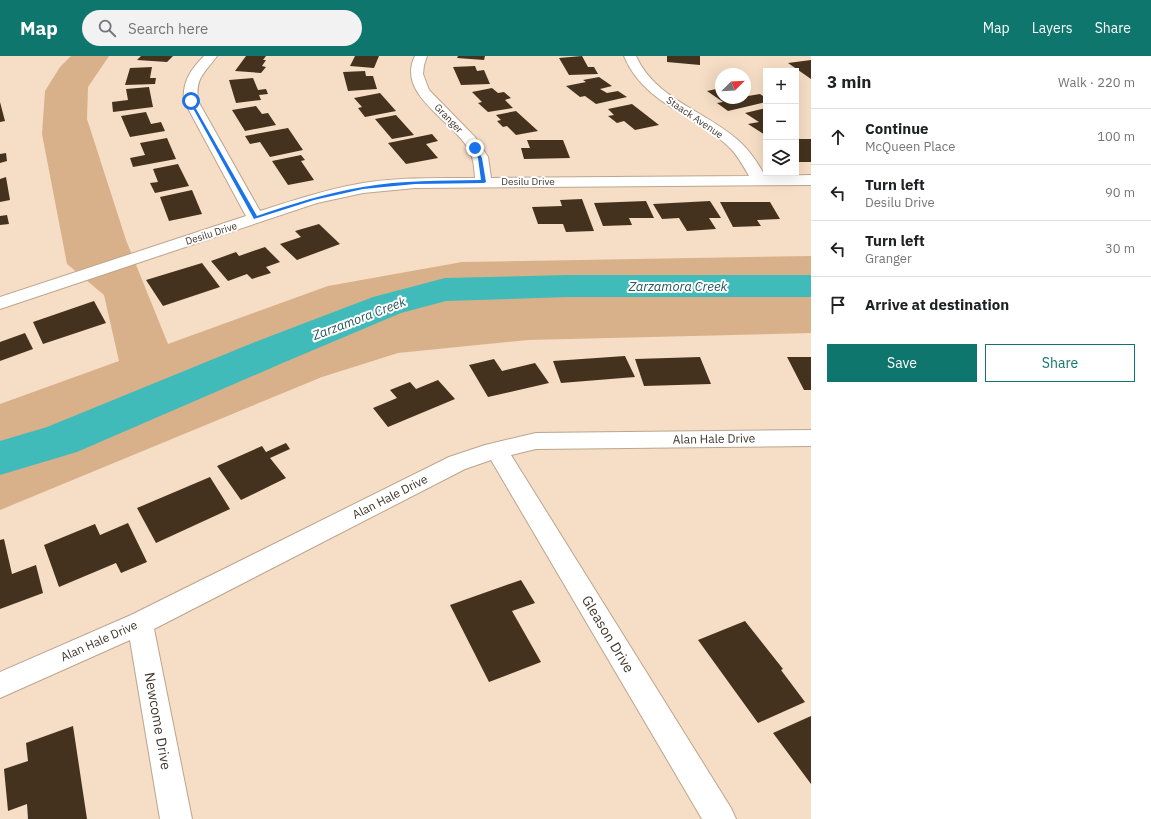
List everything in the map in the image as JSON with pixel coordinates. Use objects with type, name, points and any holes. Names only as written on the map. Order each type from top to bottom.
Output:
[{"type":"street","points":[[211,56],[196,72],[192,79],[190,94],[191,101],[256,218]]},
{"type":"street","name":"Granger","points":[[421,56],[416,72],[419,85],[423,92],[468,138],[475,148],[480,158],[484,182]]},
{"type":"street","name":"Staack Avenue","points":[[630,56],[635,70],[650,87],[732,142],[745,155],[759,180]]},
{"type":"street","name":"Desilu Drive","points":[[0,303],[313,199],[363,188],[415,182],[811,180]]},
{"type":"street","name":"Alan Hale Drive","points":[[0,685],[140,623],[457,463],[496,450],[543,441],[811,438]]},
{"type":"street","name":"Gleason Drive","points":[[496,450],[720,819]]},
{"type":"street","name":"Newcome Drive","points":[[140,623],[176,819]]},
{"type":"shaded area","points":[[71,56],[109,56],[88,87],[87,119],[126,240],[168,344],[328,286],[462,262],[811,256],[811,333],[528,340],[398,353],[322,377],[0,510],[0,404],[119,361],[104,295],[67,264],[42,134],[45,91],[60,67]]},
{"type":"building","points":[[141,56],[173,56],[167,62],[137,60]]},
{"type":"building","points":[[246,56],[266,56],[263,60],[266,60],[262,66],[266,67],[261,73],[235,71]]},
{"type":"building","points":[[355,56],[379,56],[374,68],[350,66]]},
{"type":"building","points":[[458,56],[485,56],[484,60],[457,58]]},
{"type":"building","points":[[582,56],[588,67],[594,67],[598,74],[569,75],[559,58]]},
{"type":"building","points":[[667,56],[700,56],[700,65],[667,62]]},
{"type":"building","points":[[811,60],[811,79],[799,71],[799,68],[795,68],[788,63]]},
{"type":"building","points":[[475,66],[477,71],[484,70],[490,84],[461,85],[453,67]]},
{"type":"building","points":[[152,67],[150,78],[156,78],[155,84],[125,85],[130,68]]},
{"type":"building","points":[[365,71],[366,76],[373,76],[377,89],[348,91],[343,72]]},
{"type":"building","points":[[599,77],[612,86],[600,89],[607,93],[618,91],[627,97],[596,104],[585,96],[580,97],[566,86],[586,82],[583,80]]},
{"type":"building","points":[[253,78],[258,90],[266,89],[268,94],[259,95],[261,100],[236,103],[229,80]]},
{"type":"building","points":[[149,87],[153,107],[113,112],[112,102],[128,100],[126,89]]},
{"type":"building","points":[[492,88],[498,93],[504,92],[511,98],[505,100],[513,108],[488,112],[478,103],[482,102],[472,92]]},
{"type":"building","points":[[715,89],[715,96],[707,91]]},
{"type":"building","points":[[380,93],[396,111],[365,117],[358,108],[362,107],[354,98]]},
{"type":"building","points":[[760,94],[763,96],[763,103],[728,111],[718,104],[751,104],[751,96]]},
{"type":"building","points":[[0,102],[5,121],[0,122]]},
{"type":"building","points":[[632,104],[659,125],[635,130],[624,121],[617,123],[608,116],[614,115],[608,109]]},
{"type":"building","points":[[256,106],[262,114],[268,113],[276,125],[245,131],[232,110]]},
{"type":"building","points":[[763,109],[763,134],[748,124],[759,122],[745,113]]},
{"type":"building","points":[[516,111],[538,131],[516,135],[507,126],[503,127],[497,121],[501,120],[496,115]]},
{"type":"building","points":[[146,112],[151,124],[161,122],[165,131],[130,137],[121,116]]},
{"type":"building","points":[[396,115],[414,135],[392,139],[375,119]]},
{"type":"building","points":[[288,128],[303,150],[270,157],[260,142],[250,144],[245,136]]},
{"type":"building","points":[[432,134],[438,141],[426,144],[438,158],[406,164],[388,143]]},
{"type":"building","points":[[167,138],[176,159],[133,167],[130,158],[145,155],[140,143]]},
{"type":"building","points":[[799,139],[811,139],[811,162],[799,162]]},
{"type":"building","points":[[527,140],[563,140],[570,158],[524,159],[521,148],[530,148]]},
{"type":"building","points":[[6,153],[7,161],[0,163],[0,154]]},
{"type":"building","points":[[301,155],[305,160],[301,161],[314,180],[288,185],[272,161]]},
{"type":"building","points":[[178,164],[189,186],[155,193],[150,183],[158,182],[153,169]]},
{"type":"building","points":[[6,177],[10,200],[0,202],[0,179]]},
{"type":"building","points":[[192,190],[202,214],[169,221],[160,197]]},
{"type":"building","points":[[582,199],[594,231],[566,232],[563,224],[538,224],[532,207],[562,206],[560,200]]},
{"type":"building","points":[[646,201],[654,218],[629,218],[632,225],[603,226],[594,203]]},
{"type":"building","points":[[710,201],[721,218],[709,218],[716,229],[687,231],[679,218],[662,219],[653,204]]},
{"type":"building","points":[[720,202],[770,202],[780,219],[757,220],[761,226],[733,227]]},
{"type":"building","points":[[7,215],[9,224],[0,225],[0,216]]},
{"type":"building","points":[[319,224],[340,244],[297,260],[280,244],[301,237],[295,231]]},
{"type":"building","points":[[265,247],[280,262],[266,267],[271,273],[252,279],[247,274],[228,281],[211,261],[236,252],[239,256]]},
{"type":"building","points":[[202,263],[220,287],[163,306],[146,280]]},
{"type":"building","points":[[94,301],[106,323],[43,344],[33,322]]},
{"type":"building","points":[[25,333],[33,349],[0,361],[0,342]]},
{"type":"building","points":[[625,356],[635,377],[561,383],[553,361]]},
{"type":"building","points":[[700,357],[711,384],[644,386],[635,359]]},
{"type":"building","points":[[787,357],[811,357],[811,390],[804,390]]},
{"type":"building","points":[[494,359],[502,371],[535,363],[549,383],[488,397],[469,365]]},
{"type":"building","points":[[438,380],[455,399],[388,427],[373,408],[397,398],[390,390],[410,382],[416,389]]},
{"type":"building","points":[[286,443],[290,449],[270,458],[286,478],[241,500],[217,466],[262,446],[266,452]]},
{"type":"building","points":[[210,477],[230,509],[156,543],[137,508]]},
{"type":"building","points":[[128,523],[147,562],[121,573],[116,563],[59,587],[44,545],[95,524],[100,535]]},
{"type":"building","points":[[4,539],[12,574],[36,565],[43,593],[0,609],[0,540]]},
{"type":"building","points":[[521,580],[535,603],[512,611],[541,662],[489,682],[450,605]]},
{"type":"building","points":[[745,621],[783,669],[781,670],[805,702],[758,723],[698,640]]},
{"type":"building","points":[[811,716],[811,784],[773,733]]},
{"type":"building","points":[[73,726],[87,819],[28,819],[27,804],[8,811],[4,769],[28,761],[26,743]]},
{"type":"waterway","name":"Zarzamora Creek","points":[[0,458],[61,440],[270,352],[387,305],[445,290],[568,286],[811,286]]},
{"type":"route","points":[[191,101],[256,218],[313,199],[363,188],[415,182],[484,182],[480,158],[475,148]]}]
